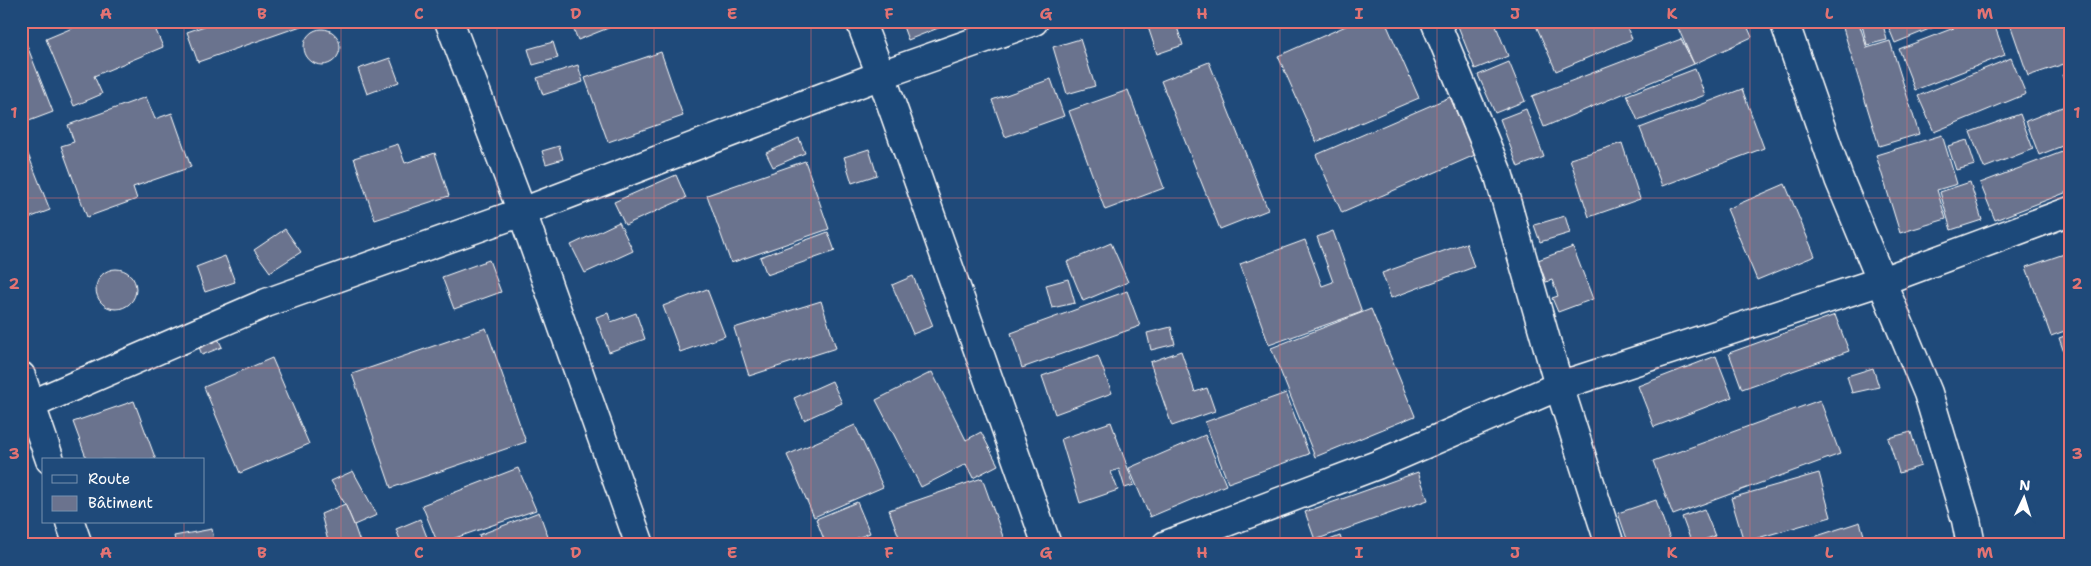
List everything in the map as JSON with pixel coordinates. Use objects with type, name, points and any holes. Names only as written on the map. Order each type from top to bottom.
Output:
[{"type":"main road","points":[[449,21],[522,212],[640,545]]},
{"type":"main road","points":[[860,21],[1047,545]]},
{"type":"main road","points":[[27,407],[266,303],[522,212],[880,75],[1034,21]]},
{"type":"main road","points":[[1435,21],[1499,176],[1558,386],[1610,545]]},
{"type":"main road","points":[[1784,21],[1839,179],[1928,392],[1966,520],[1971,545]]},
{"type":"main road","points":[[1166,545],[1377,465],[1558,386],[1882,281],[2070,211]]},
{"type":"main road","points":[[21,376],[27,407],[49,458]]},
{"type":"main road","points":[[71,524],[78,545]]},
{"type":"building","points":[[89,21],[152,21],[163,47],[94,76],[102,94],[74,106],[46,39]]},
{"type":"building","points":[[219,21],[299,21],[301,26],[198,62],[187,32]]},
{"type":"building","points":[[570,21],[626,21],[578,40]]},
{"type":"building","points":[[901,21],[956,21],[908,40]]},
{"type":"building","points":[[1146,21],[1175,21],[1183,45],[1157,54]]},
{"type":"building","points":[[1357,21],[1385,21],[1419,98],[1316,142],[1278,56]]},
{"type":"building","points":[[1456,21],[1494,21],[1508,56],[1475,69]]},
{"type":"building","points":[[1534,21],[1624,21],[1632,39],[1556,71]]},
{"type":"building","points":[[1675,21],[1745,21],[1752,37],[1694,64]]},
{"type":"building","points":[[1861,21],[1882,21],[1887,40],[1867,45]]},
{"type":"building","points":[[1886,21],[1949,21],[1895,43]]},
{"type":"building","points":[[1972,21],[1993,21],[2005,55],[1915,90],[1899,49]]},
{"type":"building","points":[[2009,21],[2070,21],[2070,62],[2028,76]]},
{"type":"building","points":[[1859,23],[1867,48],[1890,41],[1919,134],[1879,146],[1843,28]]},
{"type":"building","points":[[322,29],[334,35],[340,47],[334,59],[322,65],[310,59],[304,47],[310,35]]},
{"type":"building","points":[[24,38],[53,112],[21,124],[21,39]]},
{"type":"building","points":[[1080,39],[1095,86],[1067,94],[1053,47]]},
{"type":"building","points":[[1681,39],[1694,64],[1544,127],[1532,96]]},
{"type":"building","points":[[553,42],[558,58],[533,65],[528,49]]},
{"type":"building","points":[[661,52],[683,116],[608,142],[585,78]]},
{"type":"building","points":[[390,58],[399,82],[367,94],[358,69]]},
{"type":"building","points":[[2011,58],[2026,94],[1934,132],[1918,96]]},
{"type":"building","points":[[1209,62],[1268,210],[1220,229],[1161,81]]},
{"type":"building","points":[[1509,62],[1525,101],[1495,113],[1478,75]]},
{"type":"building","points":[[578,65],[583,82],[543,95],[537,78]]},
{"type":"building","points":[[1695,69],[1705,95],[1638,121],[1627,95]]},
{"type":"building","points":[[2070,72],[2070,95],[2062,75]]},
{"type":"building","points":[[1051,79],[1064,116],[1005,137],[992,100]]},
{"type":"building","points":[[1742,89],[1764,148],[1662,186],[1640,128]]},
{"type":"building","points":[[1128,90],[1164,188],[1105,210],[1069,111]]},
{"type":"building","points":[[146,97],[155,119],[172,113],[191,167],[133,187],[137,199],[87,217],[61,146],[74,142],[68,125]]},
{"type":"building","points":[[1450,97],[1475,155],[1342,213],[1316,155]]},
{"type":"building","points":[[2070,104],[2070,143],[2039,155],[2026,121]]},
{"type":"building","points":[[1526,109],[1544,157],[1518,167],[1500,119]]},
{"type":"building","points":[[2020,114],[2033,149],[1984,168],[1970,132]]},
{"type":"building","points":[[1942,135],[1957,184],[1937,190],[1946,219],[1900,233],[1876,155]]},
{"type":"building","points":[[799,138],[805,153],[773,167],[766,153]]},
{"type":"building","points":[[1967,140],[1975,165],[1956,170],[1948,146]]},
{"type":"building","points":[[1622,143],[1640,199],[1589,217],[1570,159]]},
{"type":"building","points":[[24,144],[50,210],[21,221],[21,145]]},
{"type":"building","points":[[398,144],[405,163],[435,153],[449,196],[375,220],[354,158]]},
{"type":"building","points":[[559,146],[563,159],[546,164],[542,151]]},
{"type":"building","points":[[869,149],[877,175],[852,183],[844,157]]},
{"type":"building","points":[[2070,149],[2070,191],[1995,220],[1980,183]]},
{"type":"building","points":[[805,161],[829,229],[731,263],[707,195]]},
{"type":"building","points":[[676,175],[686,198],[625,225],[614,202]]},
{"type":"building","points":[[1970,182],[1982,220],[1951,230],[1940,192]]},
{"type":"building","points":[[1785,184],[1815,256],[1757,280],[1727,209]]},
{"type":"building","points":[[1565,216],[1570,233],[1540,242],[1534,225]]},
{"type":"building","points":[[619,222],[633,251],[585,273],[571,245]]},
{"type":"building","points":[[285,229],[301,252],[270,272],[254,250]]},
{"type":"building","points":[[1333,231],[1362,312],[1269,345],[1240,264],[1305,240],[1322,286],[1333,282],[1317,237]]},
{"type":"building","points":[[828,232],[835,251],[767,275],[760,257]]},
{"type":"building","points":[[1111,243],[1128,282],[1083,301],[1067,262]]},
{"type":"building","points":[[1466,243],[1474,267],[1391,298],[1382,273]]},
{"type":"building","points":[[1573,247],[1593,299],[1558,312],[1552,298],[1558,296],[1552,280],[1546,282],[1538,260]]},
{"type":"building","points":[[2070,252],[2070,329],[2051,336],[2026,267]]},
{"type":"building","points":[[225,256],[235,282],[205,292],[196,267]]},
{"type":"building","points":[[489,260],[501,292],[454,309],[442,277]]},
{"type":"building","points":[[112,269],[120,269],[127,272],[133,278],[136,289],[133,300],[127,306],[120,309],[112,309],[105,306],[99,300],[96,293],[96,285],[99,278],[105,272]]},
{"type":"building","points":[[913,276],[933,326],[913,334],[892,285]]},
{"type":"building","points":[[1068,279],[1075,303],[1052,308],[1046,285]]},
{"type":"building","points":[[707,289],[725,336],[680,352],[663,306]]},
{"type":"building","points":[[1127,291],[1140,326],[1022,368],[1011,333]]},
{"type":"building","points":[[821,301],[836,348],[749,376],[734,328]]},
{"type":"building","points":[[1371,309],[1415,416],[1315,457],[1271,348]]},
{"type":"building","points":[[608,313],[611,322],[636,313],[645,339],[609,352],[596,317]]},
{"type":"building","points":[[1835,315],[1849,351],[1742,389],[1729,353]]},
{"type":"building","points":[[1171,327],[1175,344],[1151,350],[1147,333]]},
{"type":"building","points":[[486,328],[526,442],[391,488],[352,374]]},
{"type":"building","points":[[215,332],[222,347],[202,355],[196,339]]},
{"type":"building","points":[[2070,334],[2070,363],[2068,364],[2059,338]]},
{"type":"building","points":[[1181,351],[1195,392],[1207,388],[1215,411],[1172,426],[1150,362]]},
{"type":"building","points":[[1098,356],[1112,393],[1055,414],[1042,376]]},
{"type":"building","points":[[1716,356],[1732,397],[1654,427],[1638,386]]},
{"type":"building","points":[[272,358],[309,444],[240,473],[204,387]]},
{"type":"building","points":[[1873,368],[1879,387],[1852,393],[1847,376]]},
{"type":"building","points":[[932,372],[966,440],[981,432],[998,465],[973,478],[966,464],[921,487],[876,400]]},
{"type":"building","points":[[832,381],[842,403],[804,420],[794,398]]},
{"type":"building","points":[[1286,393],[1309,454],[1228,483],[1205,422]]},
{"type":"building","points":[[1820,400],[1840,454],[1673,515],[1653,461]]},
{"type":"building","points":[[134,401],[155,458],[86,458],[73,422]]},
{"type":"building","points":[[1111,422],[1134,485],[1125,488],[1119,469],[1111,472],[1118,490],[1080,503],[1061,439]]},
{"type":"building","points":[[855,425],[883,487],[814,517],[787,455]]},
{"type":"building","points":[[1911,432],[1921,466],[1899,473],[1888,438]]},
{"type":"building","points":[[1205,435],[1226,485],[1150,517],[1129,468]]},
{"type":"building","points":[[518,468],[536,510],[438,544],[422,505]]},
{"type":"building","points":[[353,471],[377,515],[354,525],[345,504],[331,481]]},
{"type":"building","points":[[1418,472],[1428,500],[1315,540],[1305,512]]},
{"type":"building","points":[[1819,473],[1831,517],[1744,542],[1731,498]]},
{"type":"building","points":[[982,478],[1006,545],[902,545],[889,510]]},
{"type":"building","points":[[1656,500],[1672,545],[1629,545],[1618,513]]},
{"type":"building","points":[[857,502],[870,533],[840,545],[826,545],[816,519]]},
{"type":"building","points":[[345,504],[361,545],[329,545],[321,514]]},
{"type":"building","points":[[1704,509],[1715,536],[1692,544],[1682,517]]},
{"type":"building","points":[[539,512],[551,545],[483,545],[479,535]]},
{"type":"building","points":[[420,519],[430,545],[402,545],[396,529]]},
{"type":"building","points":[[1860,522],[1867,545],[1789,545]]},
{"type":"building","points":[[212,529],[215,545],[176,545],[174,536]]},
{"type":"building","points":[[21,533],[28,545],[21,545]]},
{"type":"building","points":[[1340,536],[1343,545],[1316,545]]},
{"type":"building","points":[[879,538],[882,545],[861,545]]}]
